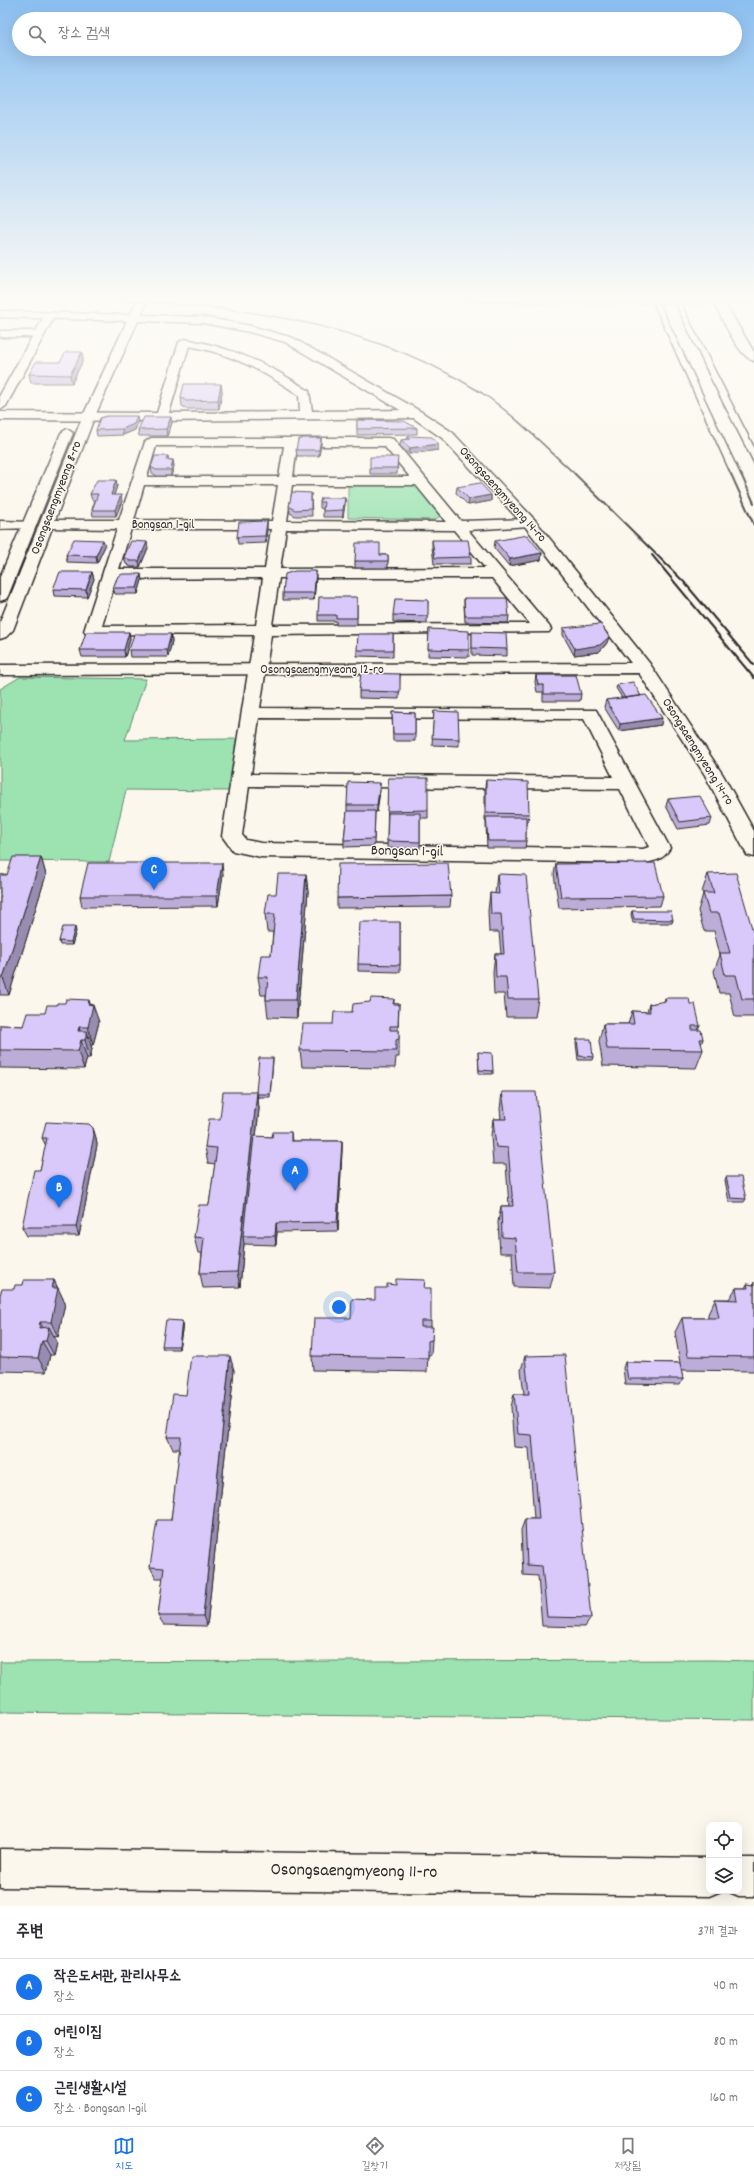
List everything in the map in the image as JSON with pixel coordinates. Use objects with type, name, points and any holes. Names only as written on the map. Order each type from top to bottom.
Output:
[{"type":"street","points":[[0,406],[11,386]]},
{"type":"street","name":"Osongsaengmyeong 8-ro","points":[[0,634],[5,630],[48,524],[100,386]]},
{"type":"street","points":[[162,417],[171,386]]},
{"type":"street","points":[[293,386],[305,394],[306,416]]},
{"type":"street","name":"Osongsaengmyeong 14-ro","points":[[368,386],[416,414],[447,435],[529,522],[644,668],[714,775],[754,850]]},
{"type":"street","name":"Osongsaengmyeong 8-ro","points":[[0,596],[28,525],[80,403]]},
{"type":"street","points":[[0,416],[88,418],[416,414]]},
{"type":"street","points":[[151,442],[291,443],[388,442],[543,629],[264,629],[92,631],[151,442]]},
{"type":"street","name":"Bongsan 1-gil","points":[[291,443],[232,836],[240,846],[261,850],[643,856],[655,854],[660,848],[625,783]]},
{"type":"street","points":[[139,481],[420,481]]},
{"type":"street","name":"Bongsan 1-gil","points":[[48,524],[457,526],[529,522]]},
{"type":"street","points":[[0,525],[28,525]]},
{"type":"street","points":[[110,574],[496,573]]},
{"type":"street","name":"Osongsaengmyeong 12-ro","points":[[0,670],[644,668]]},
{"type":"street","points":[[241,780],[625,783],[590,714],[251,713]]},
{"type":"street","name":"Osongsaengmyeong 11-ro","points":[[0,1868],[706,1877]]},
{"type":"street","points":[[742,1877],[754,1877]]},
{"type":"green space","points":[[348,484],[412,484],[418,486],[444,514],[434,520],[348,518]]},
{"type":"green space","points":[[20,677],[146,679],[125,740],[239,739],[230,791],[126,790],[109,862],[0,861],[0,689]]},
{"type":"green space","points":[[754,1661],[754,1720],[0,1712],[0,1662]]},
{"type":"building","points":[[184,386],[221,386],[218,400],[186,401],[181,397]]},
{"type":"building","points":[[107,416],[137,416],[134,424],[122,429],[96,430],[100,418]]},
{"type":"building","points":[[144,417],[171,417],[166,429],[138,430]]},
{"type":"building","points":[[357,420],[404,421],[417,428],[357,429]]},
{"type":"building","points":[[408,436],[432,437],[438,444],[410,448],[401,440],[410,439]]},
{"type":"building","points":[[303,438],[321,438],[319,450],[296,450],[298,440]]},
{"type":"building","points":[[155,456],[168,456],[166,460],[173,460],[171,470],[156,470],[151,467]]},
{"type":"building","points":[[370,457],[398,457],[397,468],[370,468]]},
{"type":"building","points":[[97,480],[116,480],[111,495],[121,495],[115,510],[92,510],[98,494],[90,494]]},
{"type":"building","points":[[480,483],[491,495],[469,499],[457,487]]},
{"type":"building","points":[[292,492],[311,493],[311,509],[295,510],[289,506]]},
{"type":"building","points":[[321,498],[345,498],[343,510],[323,511],[324,502],[320,502]]},
{"type":"building","points":[[267,521],[265,536],[237,537],[239,522]]},
{"type":"building","points":[[527,535],[542,553],[510,559],[495,541]]},
{"type":"building","points":[[74,539],[103,540],[96,556],[66,555]]},
{"type":"building","points":[[432,540],[468,540],[471,557],[435,558]]},
{"type":"building","points":[[131,541],[147,542],[139,561],[130,561],[124,557]]},
{"type":"building","points":[[356,543],[380,543],[380,555],[388,555],[388,561],[355,561]]},
{"type":"building","points":[[295,571],[316,571],[314,593],[283,593],[285,574]]},
{"type":"building","points":[[60,572],[92,572],[86,590],[53,589]]},
{"type":"building","points":[[123,574],[141,574],[137,588],[113,588],[118,576]]},
{"type":"building","points":[[319,597],[357,597],[357,618],[336,618],[336,615],[318,615]]},
{"type":"building","points":[[464,598],[507,598],[509,616],[465,616]]},
{"type":"building","points":[[395,599],[428,600],[428,616],[393,615]]},
{"type":"building","points":[[601,624],[609,637],[600,645],[575,649],[563,628]]},
{"type":"building","points":[[429,629],[469,631],[469,650],[428,649]]},
{"type":"building","points":[[86,632],[129,632],[124,650],[80,650]]},
{"type":"building","points":[[472,632],[506,633],[507,649],[472,648]]},
{"type":"building","points":[[134,634],[171,634],[167,650],[129,650]]},
{"type":"building","points":[[358,634],[393,634],[393,650],[357,650]]},
{"type":"building","points":[[361,673],[400,674],[400,692],[359,691]]},
{"type":"building","points":[[536,675],[576,675],[581,694],[544,694],[544,685],[538,685]]},
{"type":"building","points":[[633,682],[641,696],[625,698],[617,685]]},
{"type":"building","points":[[646,695],[662,718],[620,724],[606,700]]},
{"type":"building","points":[[434,711],[458,712],[459,739],[432,738]]},
{"type":"building","points":[[392,712],[415,713],[415,734],[393,734]]},
{"type":"building","points":[[388,778],[428,778],[428,810],[387,811]]},
{"type":"building","points":[[486,780],[528,782],[529,814],[486,813]]},
{"type":"building","points":[[348,782],[380,783],[377,805],[347,805]]},
{"type":"building","points":[[700,796],[712,818],[680,822],[668,799]]},
{"type":"building","points":[[347,811],[375,811],[374,839],[344,840]]},
{"type":"building","points":[[388,813],[420,813],[420,842],[387,841]]},
{"type":"building","points":[[486,817],[526,817],[526,841],[488,841]]},
{"type":"building","points":[[13,857],[41,857],[3,978],[0,978],[0,875],[7,875]]},
{"type":"building","points":[[88,863],[222,863],[217,896],[80,896]]},
{"type":"building","points":[[448,863],[451,896],[337,898],[338,864]]},
{"type":"building","points":[[655,863],[663,896],[561,897],[556,864]]},
{"type":"building","points":[[736,873],[754,935],[754,999],[742,999],[736,975],[725,975],[720,953],[730,953],[719,913],[709,913],[703,893],[714,893],[708,874]]},
{"type":"building","points":[[278,874],[306,874],[296,1000],[266,1000],[268,977],[258,977],[261,955],[271,955],[275,914],[265,914],[268,894],[276,894]]},
{"type":"building","points":[[497,874],[526,875],[538,999],[508,999],[506,977],[496,977],[495,954],[504,954],[501,914],[491,914],[490,893],[499,894]]},
{"type":"building","points":[[632,911],[671,911],[673,920],[634,919]]},
{"type":"building","points":[[360,922],[400,922],[400,965],[358,964]]},
{"type":"building","points":[[63,927],[75,927],[71,942],[59,941]]},
{"type":"building","points":[[371,998],[394,999],[393,1004],[399,1004],[398,1026],[390,1026],[390,1030],[399,1030],[399,1039],[396,1040],[396,1051],[300,1050],[303,1024],[333,1024],[334,1012],[352,1012],[353,1004],[370,1002]]},
{"type":"building","points":[[665,998],[689,998],[690,1004],[695,1004],[700,1026],[692,1026],[692,1030],[701,1030],[703,1039],[700,1039],[703,1050],[607,1049],[603,1024],[634,1024],[632,1011],[650,1012],[649,1004],[666,1001]]},
{"type":"building","points":[[66,999],[89,1000],[88,1004],[93,1005],[88,1027],[79,1027],[78,1031],[87,1031],[85,1040],[81,1040],[78,1051],[0,1050],[0,1025],[23,1026],[27,1013],[45,1013],[47,1005],[65,1003]]},
{"type":"building","points":[[577,1039],[591,1039],[593,1057],[579,1056]]},
{"type":"building","points":[[478,1052],[492,1053],[493,1071],[479,1070]]},
{"type":"building","points":[[259,1058],[273,1058],[270,1094],[257,1094],[256,1092]]},
{"type":"building","points":[[223,1092],[257,1092],[237,1272],[200,1273],[204,1238],[194,1237],[199,1205],[209,1205],[217,1148],[205,1147],[209,1119],[220,1119]]},
{"type":"building","points":[[502,1092],[536,1092],[554,1272],[518,1272],[515,1238],[502,1237],[501,1206],[513,1206],[508,1148],[496,1147],[493,1119],[506,1119]]},
{"type":"building","points":[[46,1122],[89,1124],[93,1128],[94,1135],[76,1227],[22,1227],[34,1170],[40,1170],[47,1138],[42,1138]]},
{"type":"building","points":[[273,1132],[291,1132],[291,1141],[342,1141],[337,1222],[276,1223],[275,1236],[243,1236],[254,1136],[272,1137]]},
{"type":"building","points":[[726,1177],[741,1177],[746,1199],[731,1198]]},
{"type":"building","points":[[396,1279],[425,1280],[424,1288],[431,1288],[431,1321],[421,1321],[421,1327],[433,1327],[432,1340],[428,1341],[428,1358],[312,1356],[314,1318],[351,1318],[352,1299],[375,1300],[375,1288],[387,1288],[387,1284],[396,1285]]},
{"type":"building","points":[[24,1280],[54,1280],[52,1288],[58,1288],[51,1322],[40,1322],[39,1328],[49,1327],[46,1341],[42,1341],[38,1358],[0,1357],[0,1295],[2,1289],[14,1289],[15,1285],[23,1285]]},
{"type":"building","points":[[747,1284],[754,1285],[754,1357],[688,1356],[682,1318],[719,1318],[715,1299],[738,1300],[736,1288],[748,1288]]},
{"type":"building","points":[[166,1320],[182,1321],[179,1346],[162,1346]]},
{"type":"building","points":[[565,1355],[591,1618],[547,1617],[542,1566],[527,1565],[525,1519],[539,1519],[532,1435],[518,1434],[514,1394],[529,1394],[525,1356]]},
{"type":"building","points":[[191,1356],[230,1356],[203,1616],[158,1616],[164,1568],[150,1567],[157,1520],[171,1520],[181,1437],[167,1437],[173,1394],[186,1395]]},
{"type":"building","points":[[625,1362],[680,1363],[683,1379],[628,1379]]},
{"type":"railway","points":[[469,386],[495,402],[519,422],[576,475]]},
{"type":"railway","points":[[690,386],[731,475]]},
{"type":"railway","points":[[699,386],[741,475]]},
{"type":"railway","points":[[714,386],[754,464]]},
{"type":"railway","points":[[723,386],[754,446]]},
{"type":"railway","points":[[575,474],[684,582],[754,665]]},
{"type":"railway","points":[[731,474],[754,525]]},
{"type":"railway","points":[[741,474],[754,503]]},
{"type":"railway","points":[[652,555],[754,678]]},
{"type":"place","name":"근린생활시설","points":[[154,890]]},
{"type":"place","name":"작은도서관, 관리사무소","points":[[295,1191]]},
{"type":"place","name":"어린이집","points":[[59,1208]]}]
